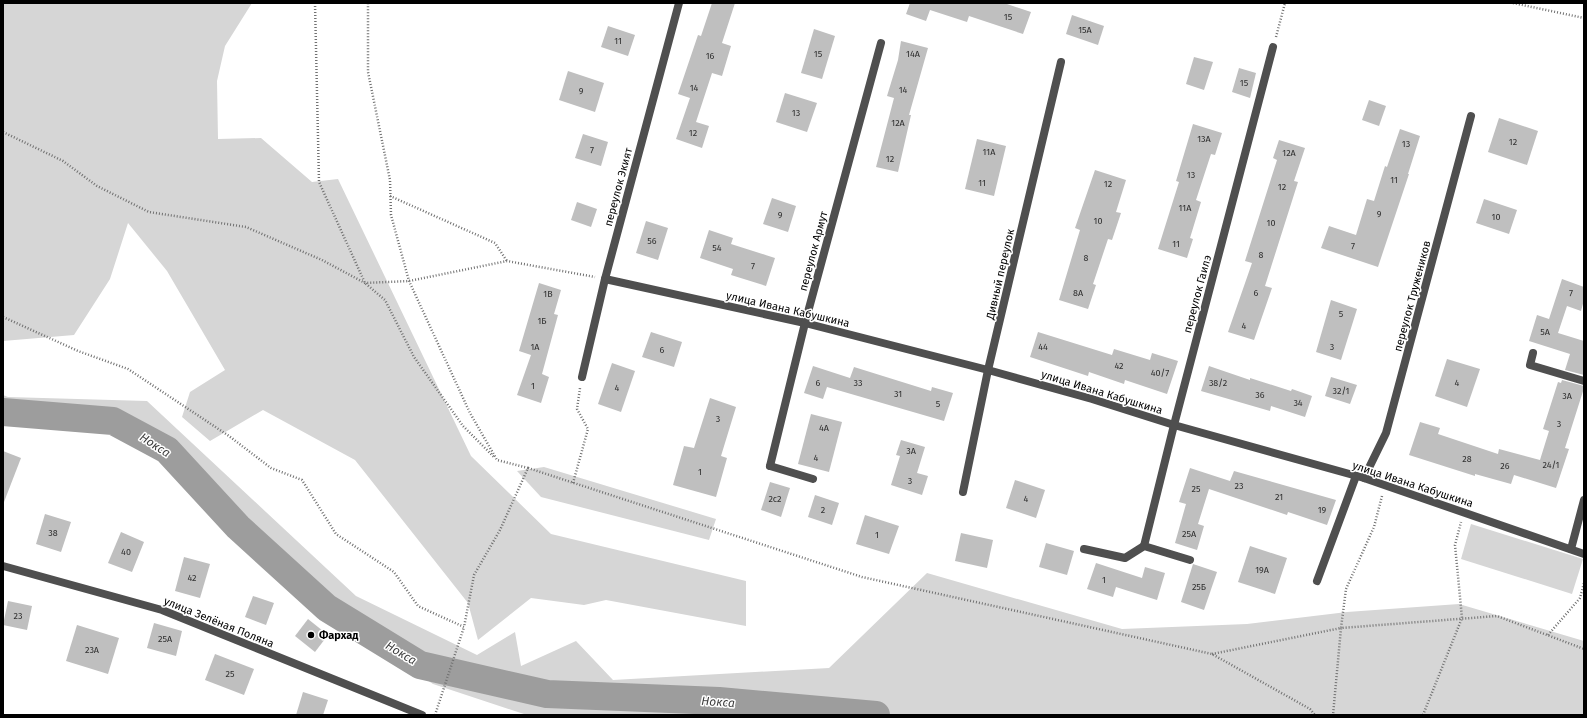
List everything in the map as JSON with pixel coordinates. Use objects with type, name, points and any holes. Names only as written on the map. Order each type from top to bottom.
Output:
[{"type":"street","name":"переулок Экият","points":[[582,377],[605,278],[679,3]]},
{"type":"street","name":"переулок Армут","points":[[813,479],[770,466],[805,323],[881,43]]},
{"type":"street","name":"переулок Гаилэ","points":[[1144,546],[1174,425],[1273,47]]},
{"type":"street","name":"Дивный переулок","points":[[963,492],[988,370],[1061,62]]},
{"type":"street","name":"переулок Тружеников","points":[[1364,478],[1386,433],[1471,116]]},
{"type":"street","name":"улица Ивана Кабушкина","points":[[605,278],[805,323],[988,370],[1092,399],[1174,425],[1364,478],[1584,554]]},
{"type":"street","points":[[1533,353],[1530,365],[1584,381]]},
{"type":"street","points":[[1317,581],[1356,476]]},
{"type":"street","points":[[1571,549],[1584,500]]},
{"type":"street","points":[[1084,549],[1125,558],[1144,546],[1190,560]]},
{"type":"street","name":"улица Зелёная Поляна","points":[[3,566],[162,610],[422,715]]},
{"type":"path","points":[[315,3],[319,182],[365,283]]},
{"type":"path","points":[[368,3],[368,72],[390,180],[391,215],[409,281],[470,413],[497,460]]},
{"type":"path","points":[[1273,47],[1285,3]]},
{"type":"path","points":[[1513,3],[1584,18]]},
{"type":"path","points":[[3,132],[63,162],[97,186],[149,212],[246,227],[322,260],[365,283],[385,300],[414,357],[463,426],[497,460],[528,468],[862,577],[1212,654],[1310,709],[1315,715]]},
{"type":"path","points":[[390,196],[494,243],[507,261]]},
{"type":"path","points":[[365,283],[409,281],[507,261],[605,278]]},
{"type":"path","points":[[3,317],[78,351],[128,369],[229,436],[271,468],[302,480],[336,534],[394,572],[418,606],[464,628]]},
{"type":"path","points":[[573,483],[588,429],[577,409],[582,377]]},
{"type":"path","points":[[435,715],[464,628],[474,575],[500,530],[528,468]]},
{"type":"path","points":[[1333,715],[1346,589],[1374,527],[1384,485]]},
{"type":"path","points":[[1423,715],[1462,618],[1455,545],[1464,512]]},
{"type":"path","points":[[1548,636],[1580,598],[1584,583]]},
{"type":"path","points":[[1212,654],[1341,628],[1497,616],[1584,649]]},
{"type":"shaded area","points":[[3,3],[252,3],[225,46],[217,81],[218,139],[261,138],[312,182],[338,179],[471,456],[551,534],[746,581],[746,626],[606,600],[584,605],[531,598],[478,640],[468,603],[355,460],[263,410],[210,441],[182,417],[190,392],[225,370],[167,271],[128,223],[110,279],[74,335],[3,341]]},
{"type":"shaded area","points":[[3,395],[8,397],[147,401],[356,596],[477,655],[515,632],[521,666],[576,641],[613,680],[829,668],[927,573],[1122,629],[1247,624],[1347,612],[1459,604],[1584,641],[1584,715],[527,715],[433,684],[324,612],[229,527],[165,459],[111,430],[3,419]]},
{"type":"shaded area","points":[[544,467],[716,519],[709,540],[541,497],[517,471]]},
{"type":"shaded area","points":[[1471,524],[1583,559],[1572,594],[1461,559]]},
{"type":"building","points":[[712,3],[735,3],[722,43],[731,46],[722,76],[712,73],[696,122],[709,126],[702,148],[676,139],[690,98],[678,94],[698,35],[701,36]]},
{"type":"building","points":[[910,3],[1004,3],[1031,12],[1023,34],[969,16],[967,22],[930,10],[926,21],[906,14]]},
{"type":"building","points":[[1072,15],[1104,26],[1098,45],[1066,34]]},
{"type":"building","points":[[608,26],[635,35],[628,56],[601,47]]},
{"type":"building","points":[[814,29],[835,36],[822,79],[801,73]]},
{"type":"building","points":[[901,41],[928,48],[909,115],[911,115],[898,172],[876,167],[894,98],[887,96],[898,60]]},
{"type":"building","points":[[1194,57],[1213,62],[1204,90],[1186,84]]},
{"type":"building","points":[[1239,68],[1256,73],[1250,98],[1232,92]]},
{"type":"building","points":[[568,71],[604,83],[595,112],[559,100]]},
{"type":"building","points":[[785,93],[817,103],[807,132],[776,122]]},
{"type":"building","points":[[1369,100],[1386,106],[1379,126],[1362,120]]},
{"type":"building","points":[[1499,118],[1538,131],[1527,165],[1488,152]]},
{"type":"building","points":[[1193,124],[1222,133],[1215,155],[1211,154],[1196,200],[1201,202],[1190,238],[1193,239],[1187,258],[1158,249],[1179,182],[1176,181]]},
{"type":"building","points":[[1400,129],[1420,136],[1378,267],[1321,248],[1329,226],[1356,235],[1367,199],[1374,201],[1385,166],[1387,167]]},
{"type":"building","points":[[583,134],[608,142],[601,166],[575,158]]},
{"type":"building","points":[[977,139],[1006,146],[994,196],[965,189]]},
{"type":"building","points":[[1279,140],[1305,148],[1294,181],[1298,182],[1265,286],[1272,288],[1254,340],[1228,332],[1252,263],[1245,261],[1277,160],[1273,158]]},
{"type":"building","points":[[1095,170],[1126,180],[1116,212],[1121,213],[1112,240],[1108,239],[1093,284],[1096,285],[1088,309],[1059,300],[1080,230],[1075,228]]},
{"type":"building","points":[[772,198],[796,206],[788,232],[763,224]]},
{"type":"building","points":[[1484,199],[1517,210],[1509,234],[1476,223]]},
{"type":"building","points":[[577,202],[597,209],[591,227],[571,220]]},
{"type":"building","points":[[646,221],[668,228],[658,260],[636,253]]},
{"type":"building","points":[[709,230],[733,238],[731,244],[775,258],[766,286],[731,275],[733,269],[700,258]]},
{"type":"building","points":[[1562,279],[1584,287],[1584,300],[1581,311],[1567,306],[1558,333],[1584,341],[1584,375],[1565,370],[1570,354],[1529,341],[1537,315],[1549,319]]},
{"type":"building","points":[[539,283],[561,290],[554,314],[558,315],[542,374],[549,377],[541,403],[517,395],[531,355],[519,351]]},
{"type":"building","points":[[1331,300],[1357,309],[1341,360],[1316,352]]},
{"type":"building","points":[[651,332],[682,342],[674,367],[642,357]]},
{"type":"building","points":[[1038,332],[1112,355],[1114,349],[1150,360],[1152,353],[1178,361],[1167,394],[1125,380],[1124,384],[1089,372],[1088,376],[1030,357]]},
{"type":"building","points":[[1447,359],[1480,369],[1467,407],[1435,396]]},
{"type":"building","points":[[612,363],[635,371],[621,412],[598,404]]},
{"type":"building","points":[[813,366],[850,378],[854,367],[931,391],[932,387],[953,393],[944,421],[827,387],[823,399],[804,393]]},
{"type":"building","points":[[1209,366],[1250,380],[1250,378],[1312,396],[1305,417],[1271,406],[1270,411],[1201,391]]},
{"type":"building","points":[[1331,377],[1357,385],[1350,404],[1325,396]]},
{"type":"building","points":[[1562,380],[1584,386],[1584,388],[1565,448],[1569,449],[1556,488],[1514,475],[1511,484],[1475,474],[1475,476],[1409,455],[1420,422],[1440,428],[1438,434],[1498,454],[1499,449],[1540,460],[1549,431],[1543,429],[1558,382],[1561,383]]},
{"type":"building","points":[[710,398],[736,407],[721,456],[727,458],[716,497],[673,485],[684,446],[694,448]]},
{"type":"building","points":[[811,414],[842,422],[829,472],[798,464]]},
{"type":"building","points":[[901,440],[925,447],[917,473],[928,476],[922,495],[891,485],[900,456],[896,455]]},
{"type":"building","points":[[3,451],[21,458],[4,502],[3,502]]},
{"type":"building","points":[[1190,468],[1230,481],[1234,471],[1336,500],[1327,525],[1288,512],[1287,515],[1209,489],[1198,524],[1204,526],[1197,550],[1175,543],[1186,504],[1179,502]]},
{"type":"building","points":[[1015,480],[1045,490],[1036,518],[1006,508]]},
{"type":"building","points":[[770,482],[790,488],[781,517],[761,510]]},
{"type":"building","points":[[815,495],[839,503],[832,525],[808,517]]},
{"type":"building","points":[[45,514],[71,522],[61,552],[36,544]]},
{"type":"building","points":[[865,515],[899,526],[889,554],[856,544]]},
{"type":"building","points":[[121,532],[144,542],[132,572],[108,563]]},
{"type":"building","points":[[961,533],[993,540],[987,568],[955,561]]},
{"type":"building","points":[[1046,543],[1074,551],[1067,575],[1039,567]]},
{"type":"building","points":[[1250,546],[1287,558],[1275,594],[1238,582]]},
{"type":"building","points":[[184,557],[210,564],[200,598],[175,591]]},
{"type":"building","points":[[1096,563],[1142,578],[1145,567],[1165,573],[1157,600],[1116,587],[1113,597],[1087,589]]},
{"type":"building","points":[[1193,564],[1217,572],[1204,610],[1181,602]]},
{"type":"building","points":[[253,596],[274,603],[266,625],[245,617]]},
{"type":"building","points":[[8,601],[32,606],[27,630],[3,625]]},
{"type":"building","name":"Фархад","points":[[308,619],[328,635],[315,652],[295,636]]},
{"type":"building","points":[[154,623],[182,631],[176,656],[147,648]]},
{"type":"building","points":[[77,625],[119,638],[108,674],[66,661]]},
{"type":"building","points":[[215,654],[254,669],[244,695],[205,680]]},
{"type":"building","points":[[303,692],[328,700],[323,715],[296,715]]},
{"type":"waterway","name":"Нокса","points":[[3,412],[113,421],[167,450],[238,527],[327,608],[420,665],[547,694],[719,701],[876,715]]},
{"type":"place","name":"Фархад","points":[[311,635]]}]
